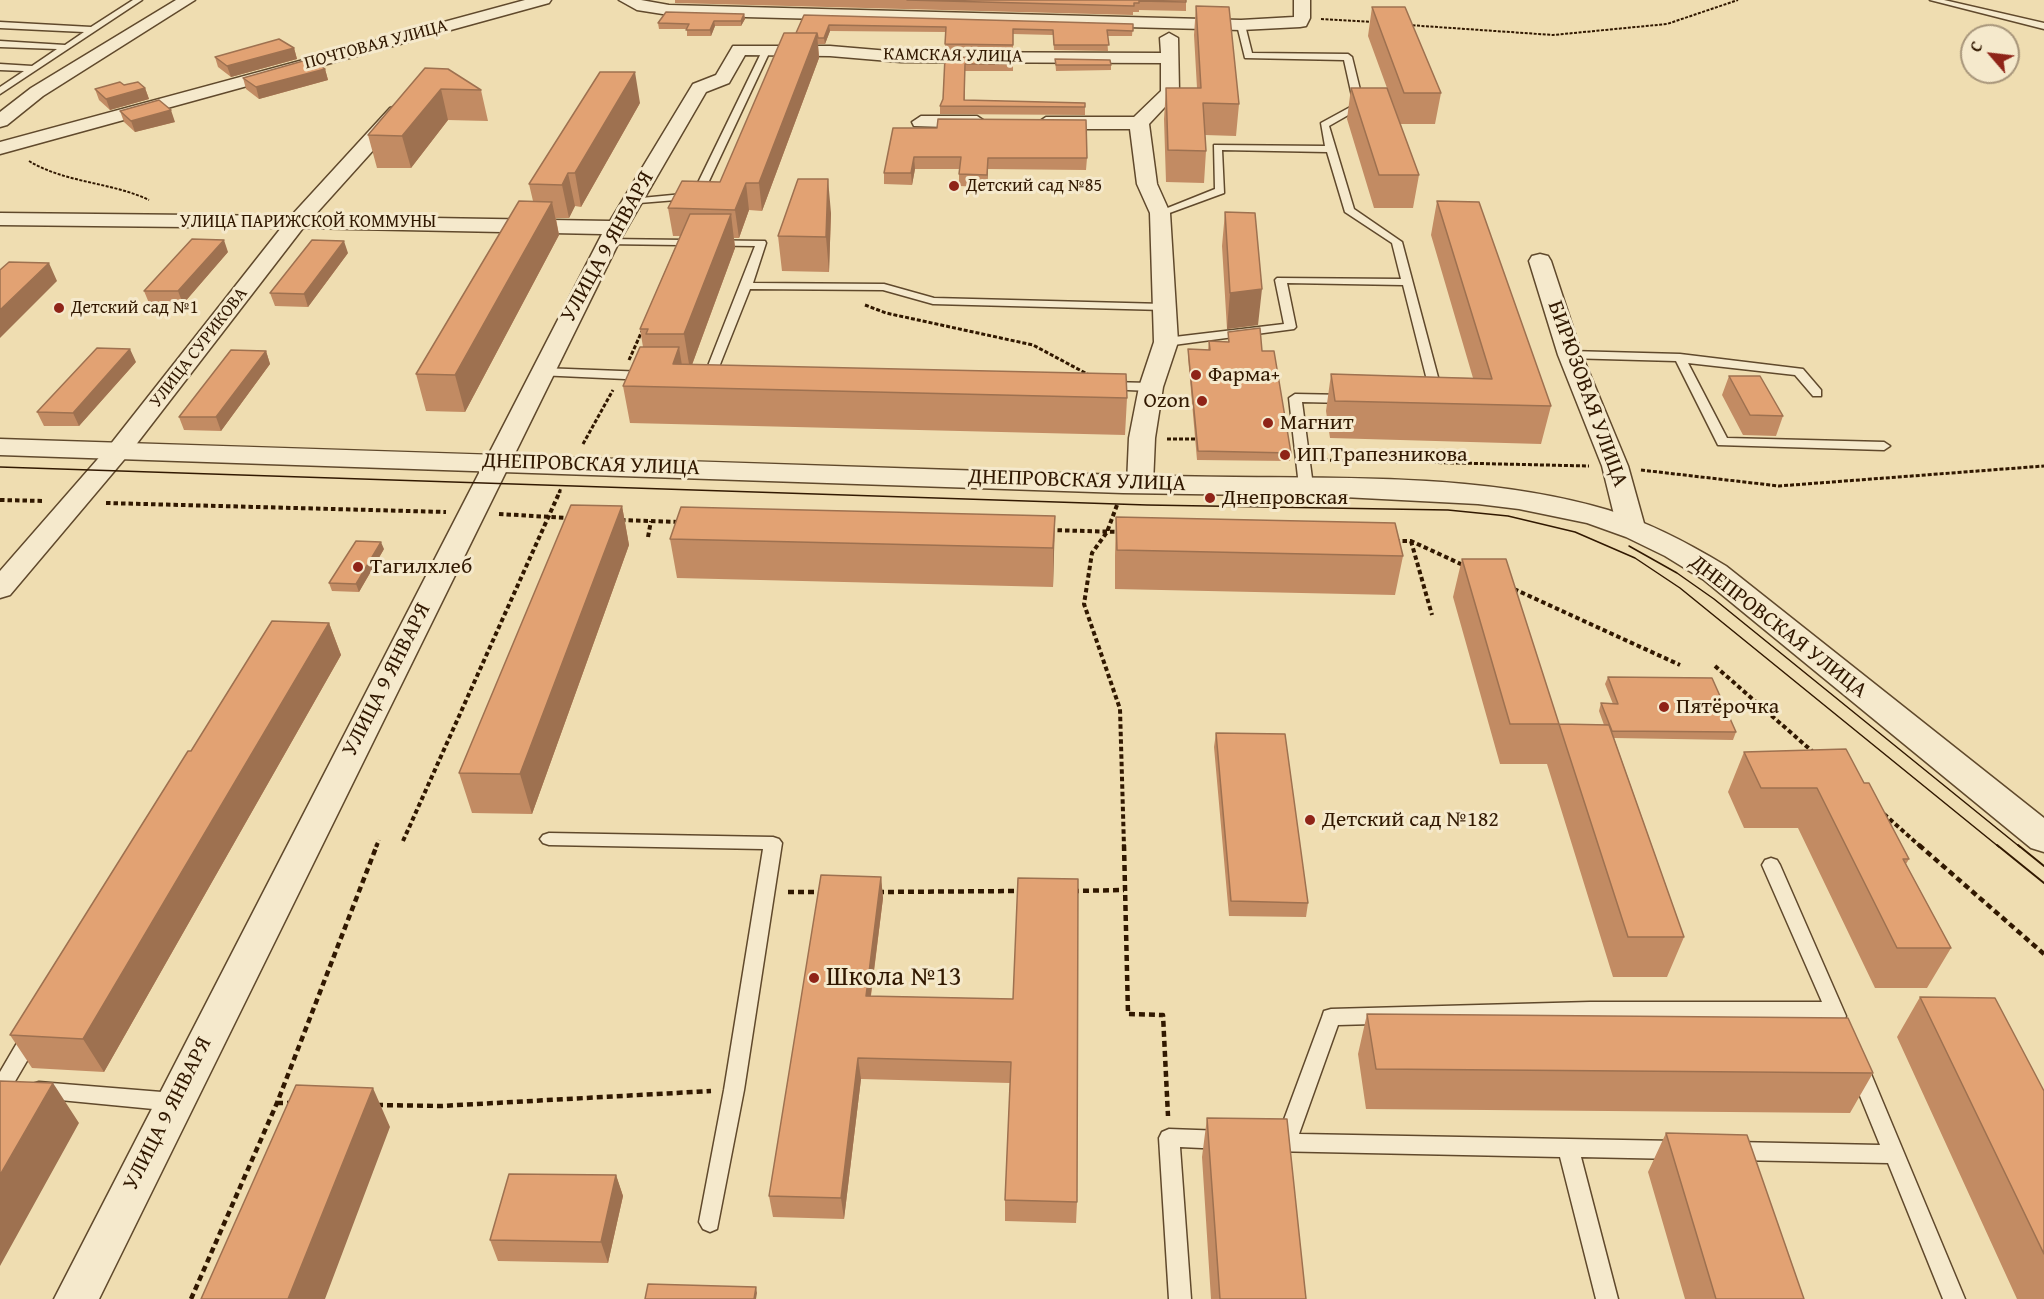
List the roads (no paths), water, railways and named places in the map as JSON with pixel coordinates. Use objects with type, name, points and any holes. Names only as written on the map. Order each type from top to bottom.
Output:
[{"type":"street","points":[[0,121],[47,86],[187,0]]},
{"type":"street","name":"ПОЧТОВАЯ УЛИЦА","points":[[2,147],[543,0]]},
{"type":"street","points":[[627,0],[643,7],[669,10],[1241,25],[1297,21],[1302,0]]},
{"type":"street","points":[[1024,123],[1139,123],[1170,92],[1168,58],[1170,23]]},
{"type":"street","name":"КАМСКАЯ УЛИЦА","points":[[753,49],[901,57],[1168,58]]},
{"type":"street","name":"УЛИЦА 9 ЯНВАРЯ","points":[[76,1299],[612,235],[699,88],[723,79],[753,49]]},
{"type":"street","name":"УЛИЦА СУРИКОВА","points":[[0,590],[72,502],[119,450],[297,222],[401,108]]},
{"type":"street","points":[[921,122],[1001,122]]},
{"type":"street","points":[[1132,484],[1150,387],[1166,342],[1160,213],[1147,184],[1139,123]]},
{"type":"street","name":"УЛИЦА ПАРИЖСКОЙ КОММУНЫ","points":[[0,219],[297,222],[612,235]]},
{"type":"street","name":"БИРЮЗОВАЯ УЛИЦА","points":[[1540,261],[1570,355],[1615,466],[1631,527]]},
{"type":"street","name":"ДНЕПРОВСКАЯ УЛИЦА","points":[[0,447],[1132,484],[1305,473],[1524,499],[1577,510],[1631,527],[1661,540],[1715,573],[2044,838]]},
{"type":"lane","points":[[0,91],[138,0]]},
{"type":"lane","points":[[1934,0],[2044,26]]},
{"type":"lane","points":[[0,25],[93,30]]},
{"type":"lane","points":[[1241,25],[1248,56],[1347,57],[1359,106],[1324,125],[1348,210],[1397,242],[1438,401],[1426,400]]},
{"type":"lane","points":[[0,44],[64,47]]},
{"type":"lane","points":[[632,202],[697,196],[753,49]]},
{"type":"lane","points":[[0,68],[33,69]]},
{"type":"lane","points":[[0,82],[12,83]]},
{"type":"lane","points":[[1160,213],[1220,191],[1217,147],[1331,149]]},
{"type":"lane","points":[[612,235],[761,243],[746,286],[704,376],[734,376]]},
{"type":"lane","points":[[1166,342],[1290,327],[1281,280],[1407,282]]},
{"type":"lane","points":[[746,286],[884,287],[933,301],[1164,307]]},
{"type":"lane","points":[[1570,355],[1680,358],[1799,372],[1817,393]]},
{"type":"lane","points":[[1680,358],[1723,442],[1884,446]]},
{"type":"lane","points":[[542,372],[666,376]]},
{"type":"lane","points":[[1092,381],[1150,387]]},
{"type":"lane","points":[[1305,473],[1294,398],[1354,399]]},
{"type":"lane","points":[[549,839],[773,843],[734,1090],[710,1222]]},
{"type":"lane","points":[[1771,865],[1844,1032]]},
{"type":"lane","points":[[1286,1142],[1331,1017],[1590,1010],[1834,1010]]},
{"type":"lane","points":[[38,1026],[0,1088],[174,1102]]},
{"type":"lane","points":[[1852,1054],[1954,1299]]},
{"type":"lane","points":[[1180,1299],[1170,1138],[1696,1150]]},
{"type":"lane","points":[[1568,1148],[1606,1299]]},
{"type":"lane","points":[[1719,1150],[1893,1154]]},
{"type":"tram line","points":[[0,467],[1147,505],[1448,510],[1508,516],[1575,532],[1635,558],[1680,588],[1999,847]]},
{"type":"tram line","points":[[1629,546],[1677,573],[1714,599],[2020,847]]},
{"type":"tram line","points":[[1997,845],[2044,883]]},
{"type":"tram line","points":[[2018,845],[2044,866]]},
{"type":"place","name":"Детский сад №85","points":[[954,186]]},
{"type":"place","name":"Детский сад №1","points":[[59,308]]},
{"type":"place","name":"Фарма+","points":[[1196,375]]},
{"type":"place","name":"Ozon","points":[[1202,401]]},
{"type":"place","name":"Магнит","points":[[1268,423]]},
{"type":"place","name":"ИП Трапезникова","points":[[1285,455]]},
{"type":"place","name":"Днепровская","points":[[1210,498]]},
{"type":"place","name":"Тагилхлеб","points":[[358,567]]},
{"type":"place","name":"Пятёрочка","points":[[1664,707]]},
{"type":"place","name":"Детский сад №182","points":[[1310,820]]},
{"type":"place","name":"Школа №13","points":[[814,978]]}]
